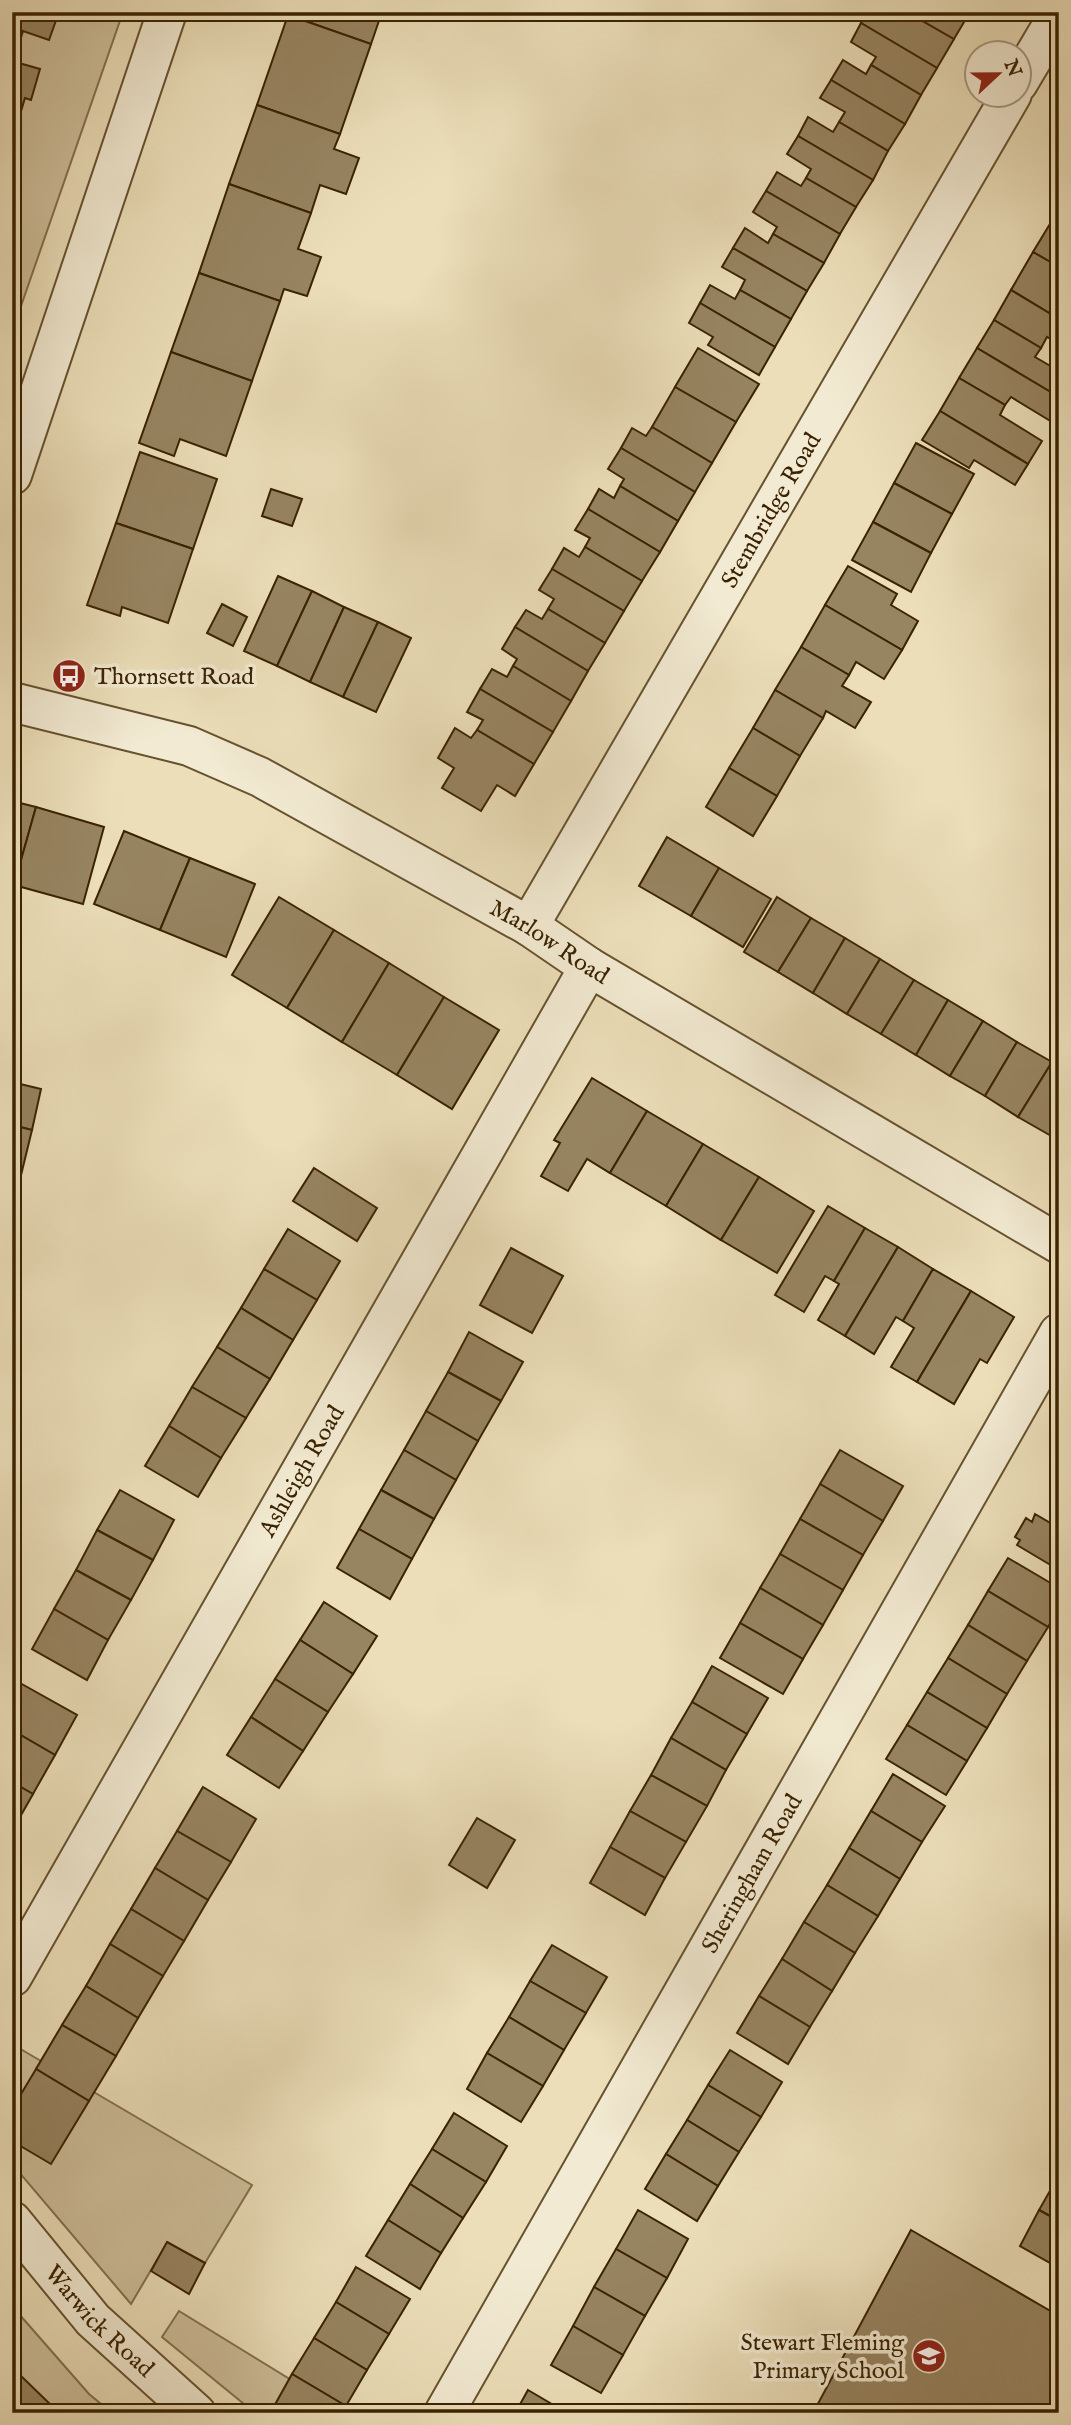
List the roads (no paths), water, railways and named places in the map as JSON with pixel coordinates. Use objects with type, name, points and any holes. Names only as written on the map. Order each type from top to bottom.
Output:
[{"type":"street","points":[[12,475],[167,12]]},
{"type":"street","points":[[1032,59],[1059,14]]},
{"type":"street","name":"Stembridge Road","points":[[529,926],[1004,108]]},
{"type":"street","name":"Marlow Road","points":[[12,702],[189,746],[260,777],[529,926],[589,967],[1059,1244]]},
{"type":"street","name":"Ashleigh Road","points":[[12,1977],[589,967]]},
{"type":"street","name":"Sheringham Road","points":[[444,2413],[1059,1333]]},
{"type":"street","name":"Warwick Road","points":[[12,2221],[93,2320],[196,2413]]},
{"type":"place","name":"Thornsett Road","points":[[69,676]]},
{"type":"place","name":"Stewart Fleming Primary School","points":[[929,2356]]}]
